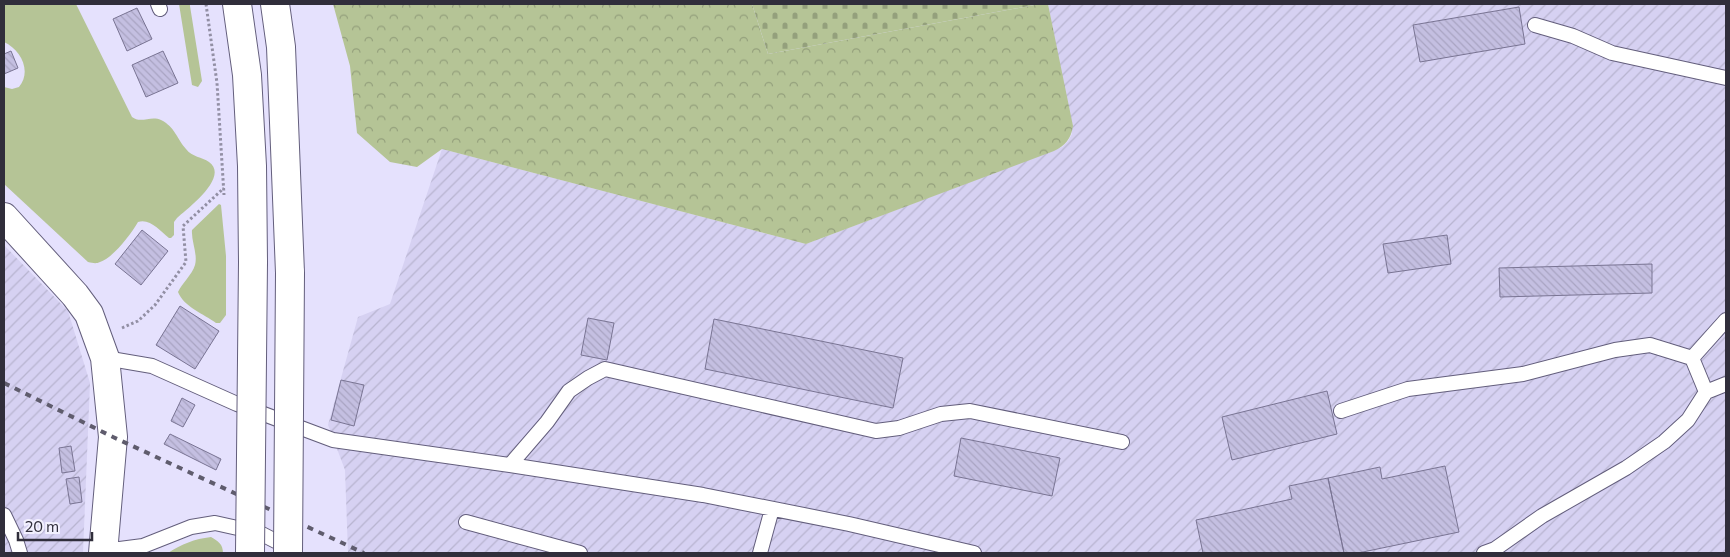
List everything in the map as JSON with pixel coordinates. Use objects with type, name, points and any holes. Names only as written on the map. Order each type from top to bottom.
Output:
[{"type":"main road","points":[[237,4],[247,75],[252,166],[250,553]]},
{"type":"main road","points":[[275,4],[281,47],[290,274],[288,553]]},
{"type":"main road","points":[[4,217],[75,295],[89,314],[101,348],[113,437],[103,552]]},
{"type":"lane","points":[[1535,25],[1574,36],[1612,53],[1726,78]]},
{"type":"lane","points":[[1692,358],[1726,320]]},
{"type":"lane","points":[[1341,411],[1408,389],[1523,374],[1615,350],[1650,345],[1692,358]]},
{"type":"lane","points":[[101,348],[152,366],[237,404],[333,440],[703,495],[849,524],[974,553]]},
{"type":"lane","points":[[1692,358],[1706,392]]},
{"type":"lane","points":[[510,465],[547,422],[569,391],[605,369],[876,431],[899,428],[941,414],[970,411],[1122,442]]},
{"type":"lane","points":[[1492,552],[1542,516],[1626,468],[1664,442],[1688,420],[1706,392],[1726,384]]},
{"type":"lane","points":[[760,553],[772,509]]},
{"type":"lane","points":[[4,515],[20,553]]},
{"type":"lane","points":[[466,522],[580,553]]},
{"type":"lane","points":[[103,552],[143,546],[191,526],[215,523],[260,533],[298,553]]},
{"type":"path","points":[[206,4],[217,83],[225,198]]},
{"type":"path","points":[[101,348],[138,321],[154,305],[186,262],[182,226],[212,197]]},
{"type":"shaded area","points":[[1048,4],[1726,4],[1726,553],[348,553],[345,470],[328,425],[358,317],[390,304],[442,149],[806,244],[1062,147],[1072,134]]},
{"type":"shaded area","points":[[4,245],[68,311],[90,383],[83,553],[4,553]]},
{"type":"green space","points":[[4,4],[76,4],[132,117],[139,120],[154,118],[166,123],[188,152],[209,162],[214,168],[211,184],[174,222],[174,235],[171,238],[151,223],[138,222],[116,251],[105,260],[99,263],[88,262],[4,184],[4,87],[12,89],[19,87],[25,74],[20,56],[4,42]]},
{"type":"green space","points":[[179,4],[190,4],[202,81],[198,87],[192,85]]},
{"type":"green space","points":[[333,4],[752,4],[768,54],[1048,4],[1073,126],[1067,142],[1054,151],[806,244],[442,149],[417,167],[390,162],[357,133],[350,66]]},
{"type":"green space","points":[[752,4],[1040,4],[768,54]]},
{"type":"green space","points":[[219,204],[221,205],[226,256],[226,315],[220,323],[216,323],[189,306],[178,292],[195,265],[196,256],[192,230]]},
{"type":"green space","points":[[211,537],[220,543],[223,553],[168,553],[188,542]]},
{"type":"building","points":[[1519,7],[1525,44],[1420,62],[1413,25]]},
{"type":"building","points":[[137,8],[152,39],[127,51],[113,19]]},
{"type":"building","points":[[11,51],[18,68],[4,74],[4,54]]},
{"type":"building","points":[[163,51],[178,83],[146,97],[132,65]]},
{"type":"building","points":[[142,230],[168,251],[141,285],[115,264]]},
{"type":"building","points":[[1447,235],[1451,264],[1388,273],[1383,244]]},
{"type":"building","points":[[1652,264],[1652,293],[1500,297],[1499,268]]},
{"type":"building","points":[[180,306],[219,331],[195,369],[156,345]]},
{"type":"building","points":[[588,318],[614,323],[607,360],[581,355]]},
{"type":"building","points":[[714,319],[903,358],[893,408],[705,369]]},
{"type":"building","points":[[341,380],[364,385],[354,426],[331,420]]},
{"type":"building","points":[[1327,391],[1337,434],[1232,460],[1222,417]]},
{"type":"building","points":[[182,398],[195,405],[183,427],[171,421]]},
{"type":"building","points":[[170,434],[221,459],[216,470],[164,444]]},
{"type":"building","points":[[961,438],[1060,458],[1052,496],[954,476]]},
{"type":"building","points":[[71,446],[75,471],[62,473],[59,448]]},
{"type":"building","points":[[1445,466],[1459,532],[1358,553],[1344,553],[1328,478],[1380,467],[1382,479]]},
{"type":"building","points":[[79,477],[82,502],[70,504],[66,479]]},
{"type":"building","points":[[1328,478],[1344,553],[1203,553],[1196,520],[1292,499],[1289,486]]},
{"type":"railway","points":[[4,383],[113,437],[364,553]]}]
